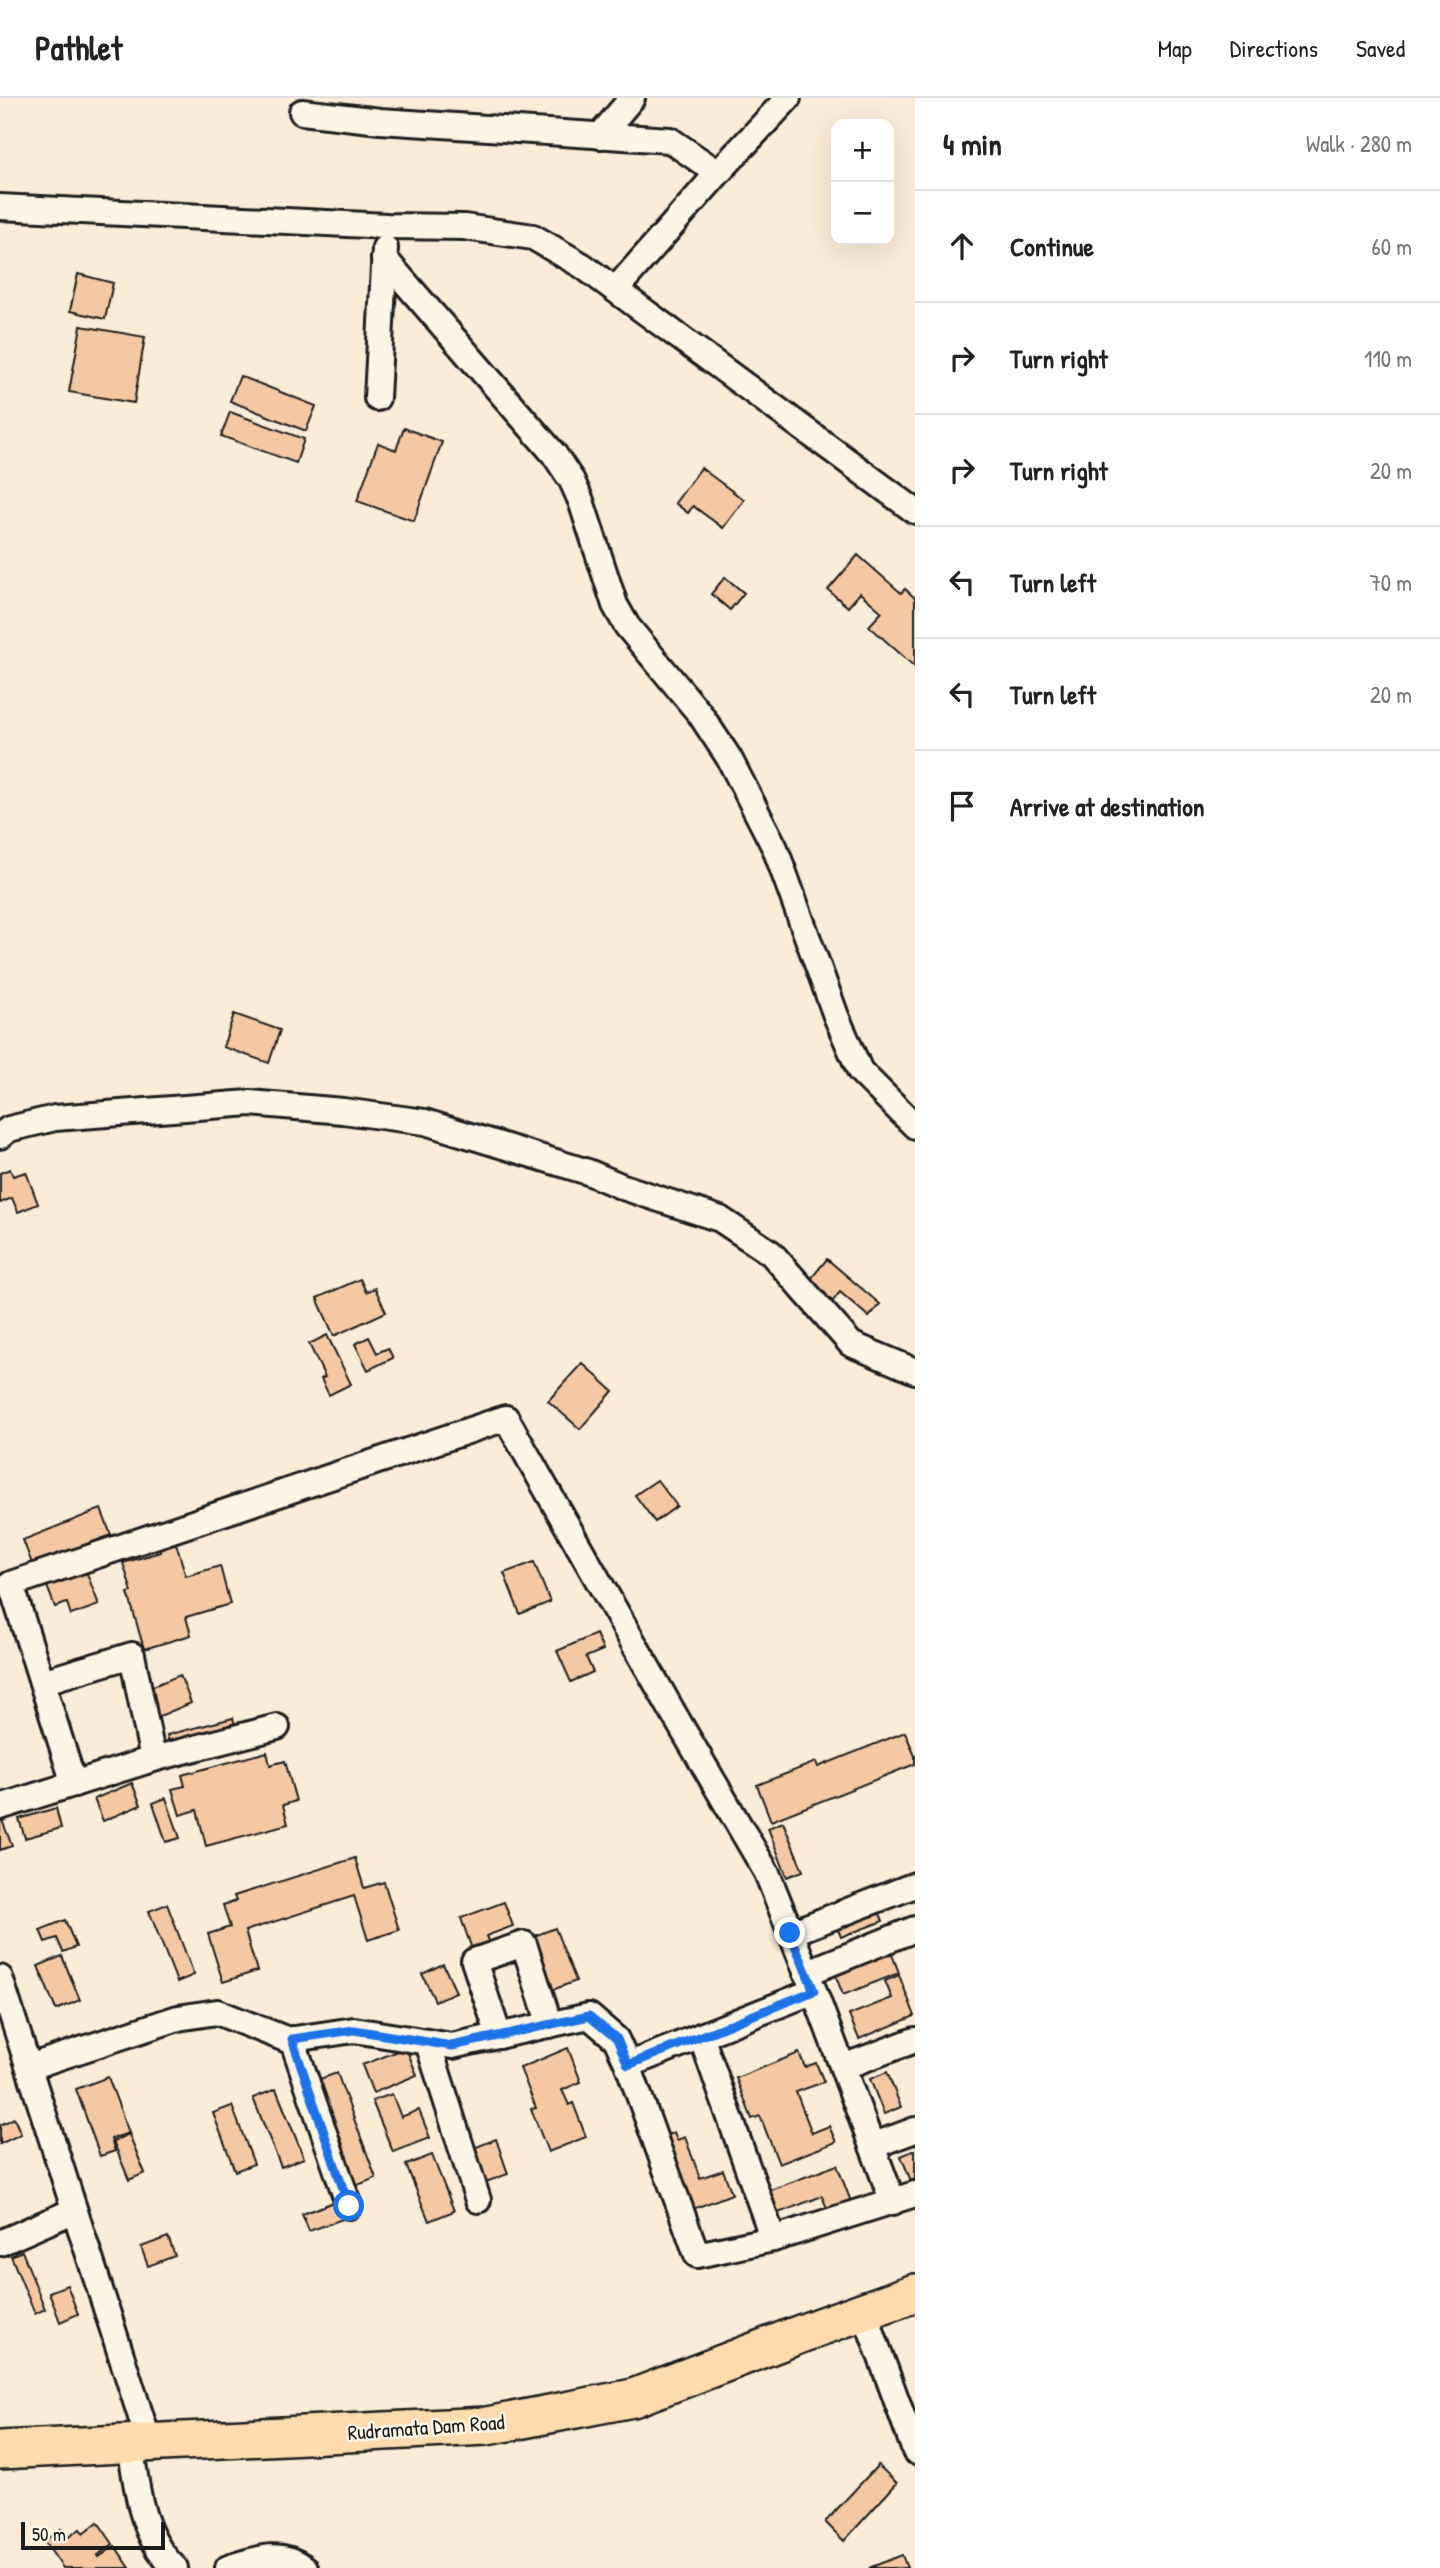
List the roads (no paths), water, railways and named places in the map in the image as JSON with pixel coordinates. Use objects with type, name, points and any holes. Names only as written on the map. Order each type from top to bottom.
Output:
[{"type":"highway","name":"Rudramata Dam Road","points":[[0,2450],[486,2426],[632,2398],[915,2293]]},
{"type":"street","points":[[600,136],[632,98]]},
{"type":"street","points":[[616,289],[788,98]]},
{"type":"street","points":[[302,112],[384,109],[600,136],[670,140],[718,173]]},
{"type":"street","points":[[0,207],[387,226],[464,227],[533,237],[616,289],[915,511]]},
{"type":"street","points":[[377,398],[387,226]]},
{"type":"street","points":[[384,258],[554,454],[572,481],[615,605],[627,626],[700,714],[729,758],[775,848],[836,1016],[860,1071],[914,1124]]},
{"type":"street","points":[[0,1136],[9,1129],[55,1118],[250,1103],[425,1122],[588,1172],[623,1187],[720,1219],[771,1253],[850,1344],[915,1371]]},
{"type":"street","points":[[29,2067],[178,2018],[217,2012],[288,2040],[354,2030],[452,2046],[589,2016],[617,2039],[697,2255],[773,2239],[904,2198],[872,2146],[767,1873],[506,1418],[11,1584],[74,1784]]},
{"type":"street","points":[[42,1682],[132,1655],[153,1759]]},
{"type":"street","points":[[0,1807],[153,1759],[277,1727]]},
{"type":"street","points":[[790,1933],[915,1885]]},
{"type":"street","points":[[628,2065],[701,2036],[915,1928]]},
{"type":"street","points":[[499,2036],[474,1961],[524,1944],[550,2025]]},
{"type":"street","points":[[0,1978],[73,2211],[140,2443],[142,2515],[154,2542],[175,2568]]},
{"type":"street","points":[[701,2036],[773,2239]]},
{"type":"street","points":[[292,2039],[349,2206]]},
{"type":"street","points":[[843,2067],[915,2040]]},
{"type":"street","points":[[428,2043],[478,2200]]},
{"type":"street","points":[[872,2146],[915,2130]]},
{"type":"street","points":[[0,2243],[73,2211]]},
{"type":"street","points":[[864,2311],[915,2451]]},
{"type":"street","points":[[229,2568],[257,2558],[277,2556],[299,2563],[305,2568]]}]
